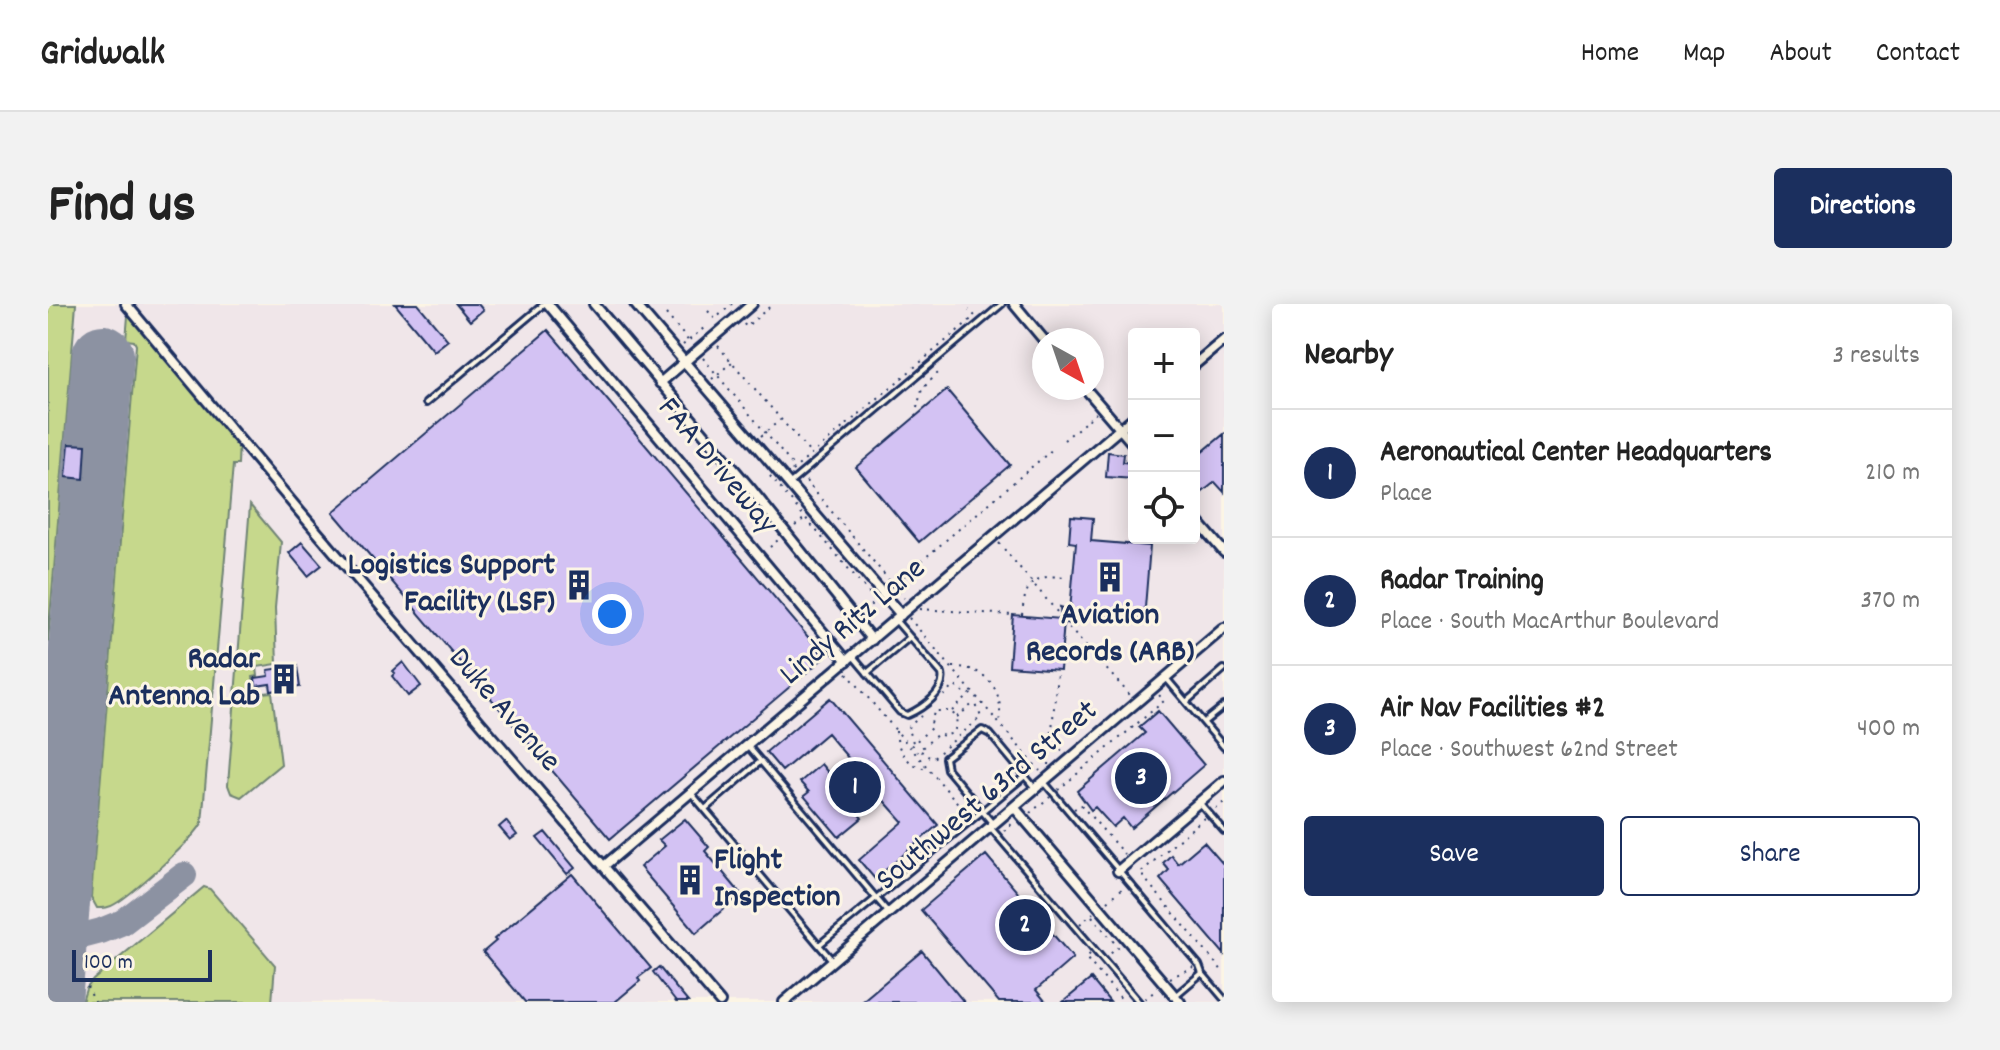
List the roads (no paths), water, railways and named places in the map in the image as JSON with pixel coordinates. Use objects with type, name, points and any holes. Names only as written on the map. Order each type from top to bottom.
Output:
[{"type":"street","name":"Duke Avenue","points":[[126,304],[720,1002]]},
{"type":"street","name":"FAA Driveway","points":[[546,304],[852,659]]},
{"type":"street","points":[[594,304],[872,640]]},
{"type":"street","points":[[635,304],[789,484],[899,620]]},
{"type":"street","points":[[660,383],[752,304]]},
{"type":"street","points":[[1014,304],[1034,328]]},
{"type":"street","points":[[1200,360],[1224,340]]},
{"type":"street","points":[[1095,400],[1128,438]]},
{"type":"street","name":"Lindy Ritz Lane","points":[[604,866],[899,620],[1128,422]]},
{"type":"street","points":[[1200,524],[1224,552]]},
{"type":"street","name":"Southwest 63rd Street","points":[[784,1002],[1014,807],[1033,786],[1044,782],[1224,628]]},
{"type":"street","points":[[1118,871],[1223,785]]},
{"type":"street","points":[[1014,807],[1164,983],[1174,1000]]},
{"type":"lane","points":[[426,403],[546,304]]},
{"type":"lane","points":[[789,484],[1002,304]]},
{"type":"lane","points":[[793,470],[800,475]]},
{"type":"lane","points":[[852,659],[900,712],[907,715],[917,711],[940,690],[944,682],[942,674],[899,620]]},
{"type":"lane","points":[[867,673],[910,637]]},
{"type":"lane","points":[[1186,702],[1224,669]]},
{"type":"lane","points":[[1166,678],[1223,744]]},
{"type":"lane","points":[[1204,723],[1224,706]]},
{"type":"lane","points":[[1033,786],[990,734],[982,730],[945,758],[945,764],[992,826],[1140,1002]]},
{"type":"lane","points":[[747,745],[889,913]]},
{"type":"lane","points":[[705,809],[761,761]]},
{"type":"lane","points":[[819,945],[1025,776]]},
{"type":"lane","points":[[1044,782],[1199,965],[1224,999]]},
{"type":"lane","points":[[691,793],[833,960]]},
{"type":"lane","points":[[1199,802],[1224,831]]},
{"type":"lane","points":[[1174,1000],[1202,973]]},
{"type":"place","name":"Aviation Records (ARB)","points":[[1110,577]]},
{"type":"place","name":"Logistics Support Facility (LSF)","points":[[579,585]]},
{"type":"place","name":"Radar Antenna Lab","points":[[284,679]]},
{"type":"place","name":"Air Nav Facilities #2","points":[[1141,778]]},
{"type":"place","name":"Aeronautical Center Headquarters","points":[[855,787]]},
{"type":"place","name":"Flight Inspection","points":[[690,880]]},
{"type":"place","name":"Radar Training","points":[[1025,925]]}]
